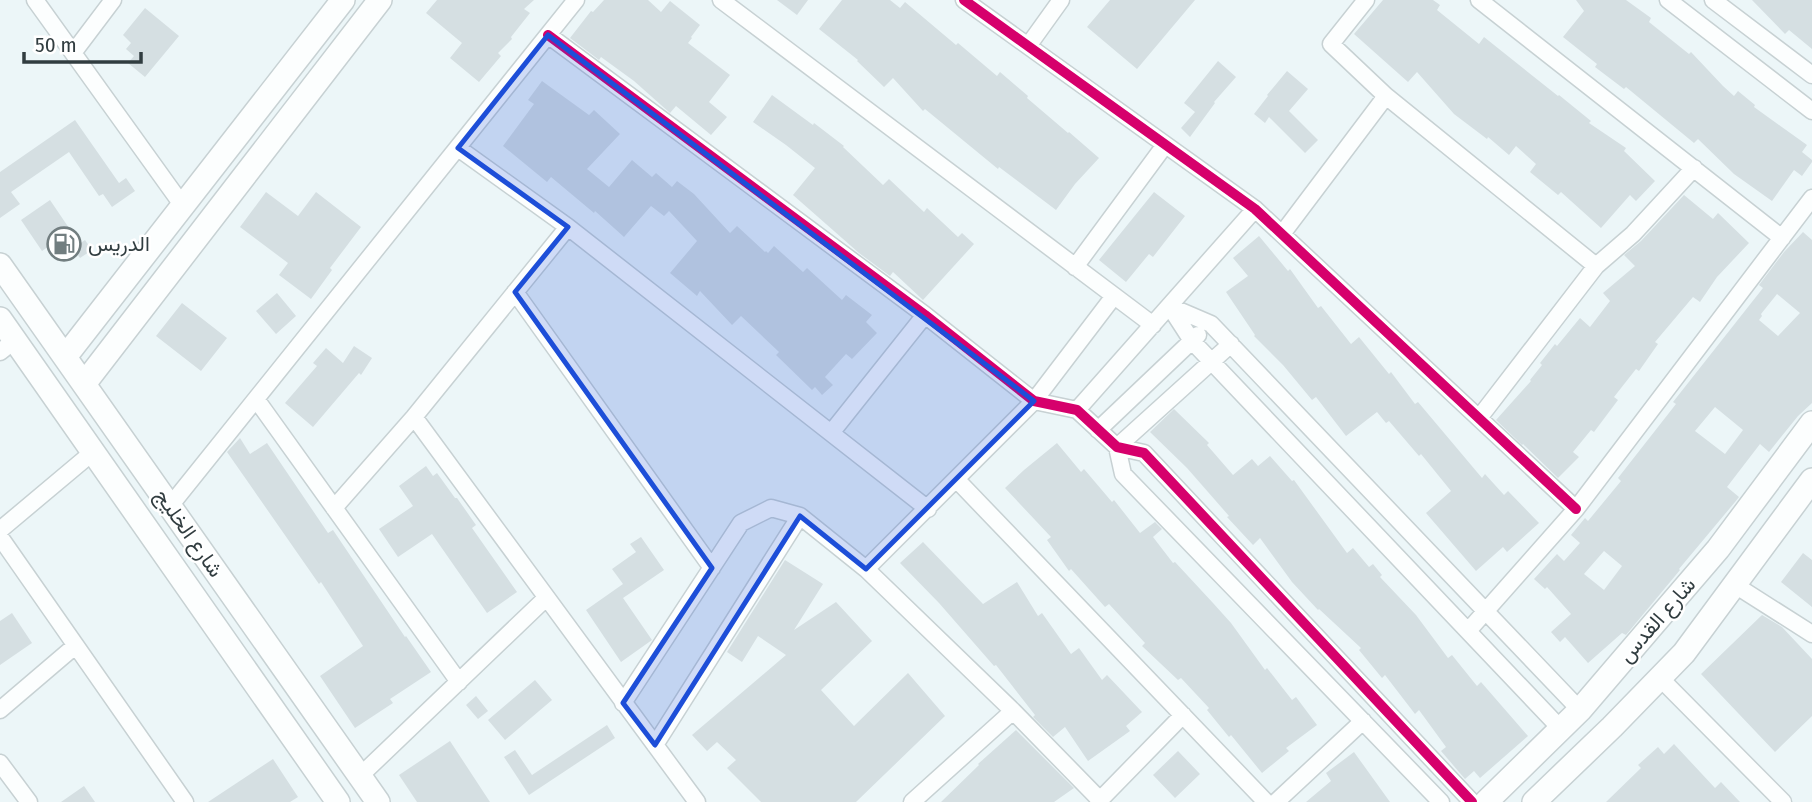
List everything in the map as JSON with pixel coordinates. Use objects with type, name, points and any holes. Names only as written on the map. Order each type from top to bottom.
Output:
[{"type":"street","points":[[35,0],[183,206]]},
{"type":"street","points":[[73,53],[113,0]]},
{"type":"street","points":[[65,357],[343,0]]},
{"type":"street","points":[[84,384],[380,0]]},
{"type":"street","points":[[170,506],[576,0]]},
{"type":"street","points":[[721,0],[1153,325]]},
{"type":"street","points":[[964,0],[1255,209],[1576,509]]},
{"type":"street","points":[[1028,46],[1061,0]]},
{"type":"street","points":[[1366,0],[1331,44],[1386,96],[1596,266]]},
{"type":"street","points":[[1479,0],[1782,238]]},
{"type":"street","points":[[1668,0],[1812,111]]},
{"type":"street","points":[[1713,0],[1812,75]]},
{"type":"street","points":[[548,35],[925,316],[1034,401],[1077,410],[1117,447],[1144,453],[1472,802]]},
{"type":"street","points":[[1282,234],[1386,96]]},
{"type":"street","points":[[1075,267],[1165,145]]},
{"type":"street","points":[[458,148],[568,227],[928,509]]},
{"type":"street","points":[[1479,418],[1596,266],[1633,234],[1693,168]]},
{"type":"street","points":[[1468,631],[1576,509],[1812,198]]},
{"type":"street","points":[[1077,410],[1255,209]]},
{"type":"street","points":[[334,508],[414,416],[568,227]]},
{"type":"street","name":"شارع الخليج","points":[[0,265],[378,802]]},
{"type":"street","points":[[515,292],[712,568]]},
{"type":"street","points":[[866,569],[1034,401],[1114,296]]},
{"type":"street","points":[[1169,306],[1211,324],[1580,710]]},
{"type":"street","points":[[1169,306],[1192,341],[1560,728]]},
{"type":"street","points":[[831,433],[925,316]]},
{"type":"street","points":[[0,319],[7,346],[93,452],[338,802]]},
{"type":"street","points":[[1098,430],[1211,324]]},
{"type":"street","points":[[1117,447],[1231,344]]},
{"type":"street","points":[[256,399],[458,682]]},
{"type":"street","points":[[414,416],[697,802]]},
{"type":"street","name":"شارع القدس","points":[[1486,802],[1580,710],[1718,548],[1812,423]]},
{"type":"street","points":[[1117,447],[1123,474],[1441,802]]},
{"type":"street","points":[[0,530],[93,452]]},
{"type":"street","points":[[957,480],[1266,802]]},
{"type":"street","points":[[1534,802],[1685,653],[1812,480]]},
{"type":"street","points":[[623,703],[741,523],[771,508],[800,516],[866,569],[1013,711],[1099,801],[1183,715]]},
{"type":"street","points":[[655,745],[800,516]]},
{"type":"street","points":[[0,537],[185,802]]},
{"type":"street","points":[[1735,585],[1812,634]]},
{"type":"street","points":[[360,776],[547,598]]},
{"type":"street","points":[[0,710],[75,646]]},
{"type":"street","points":[[1660,678],[1783,802]]},
{"type":"street","points":[[912,802],[1013,711]]},
{"type":"street","points":[[1276,802],[1363,721]]},
{"type":"street","points":[[0,763],[29,802]]},
{"type":"highlighted area","points":[[548,35],[1034,401],[866,569],[800,516],[655,745],[623,703],[712,568],[515,292],[568,227],[458,148]]},
{"type":"building","points":[[437,0],[534,0],[524,9],[530,13],[512,39],[498,53],[501,56],[479,82],[450,58],[462,43],[426,13]]},
{"type":"building","points":[[604,0],[648,0],[661,12],[670,1],[700,25],[688,43],[730,75],[709,102],[727,117],[711,135],[676,106],[670,113],[634,81],[570,38],[591,11]]},
{"type":"building","points":[[777,0],[808,0],[797,15]]},
{"type":"building","points":[[842,0],[890,0],[900,8],[905,2],[997,76],[1000,72],[1099,158],[1056,210],[999,167],[998,169],[925,109],[923,111],[893,78],[884,87],[858,60],[819,29]]},
{"type":"building","points":[[1110,0],[1195,0],[1137,69],[1087,27]]},
{"type":"building","points":[[1383,0],[1433,0],[1440,5],[1437,10],[1479,44],[1484,37],[1591,121],[1589,123],[1626,148],[1624,151],[1655,181],[1636,201],[1630,195],[1601,228],[1561,192],[1558,195],[1530,172],[1536,164],[1516,146],[1509,155],[1454,114],[1417,72],[1408,82],[1354,34]]},
{"type":"building","points":[[1576,0],[1626,0],[1651,18],[1649,22],[1689,54],[1691,52],[1734,96],[1738,91],[1755,105],[1754,107],[1807,145],[1802,152],[1812,162],[1802,176],[1794,170],[1772,201],[1734,174],[1698,139],[1694,143],[1626,87],[1624,89],[1595,67],[1597,64],[1563,37],[1584,11]]},
{"type":"building","points":[[1752,0],[1812,0],[1812,49],[1789,30],[1785,34]]},
{"type":"building","points":[[145,8],[179,36],[145,77],[128,63],[134,56],[126,49],[131,43],[123,35]]},
{"type":"building","points":[[1218,61],[1236,77],[1214,102],[1190,137],[1181,128],[1195,112],[1184,103]]},
{"type":"building","points":[[1287,71],[1308,89],[1289,111],[1318,140],[1305,153],[1269,117],[1265,123],[1254,114]]},
{"type":"building","points":[[542,81],[589,115],[594,110],[620,134],[587,169],[609,187],[632,160],[652,177],[656,173],[672,187],[677,181],[694,194],[730,233],[737,226],[765,252],[768,253],[774,246],[803,272],[807,268],[842,300],[846,295],[872,315],[866,322],[877,333],[852,359],[846,354],[825,377],[833,385],[822,395],[815,387],[812,390],[776,355],[779,352],[741,316],[732,325],[700,291],[697,296],[670,273],[697,241],[669,211],[664,216],[651,206],[624,237],[551,177],[547,182],[503,146],[534,104],[528,100]]},
{"type":"building","points":[[772,95],[844,146],[883,185],[889,179],[924,212],[927,208],[958,237],[962,233],[974,244],[923,300],[893,272],[890,276],[859,253],[793,195],[815,168],[753,122]]},
{"type":"building","points":[[75,120],[119,183],[126,178],[135,191],[112,207],[103,194],[99,196],[69,152],[11,192],[20,204],[0,218],[0,172]]},
{"type":"building","points":[[266,192],[298,216],[316,192],[361,227],[311,299],[279,275],[288,263],[240,227]]},
{"type":"building","points":[[1154,192],[1185,216],[1153,257],[1149,254],[1126,282],[1099,260]]},
{"type":"building","points":[[1684,195],[1713,219],[1718,213],[1749,243],[1717,277],[1700,302],[1693,297],[1655,342],[1658,344],[1639,371],[1636,369],[1614,397],[1618,400],[1594,432],[1591,430],[1573,452],[1579,457],[1558,478],[1496,420],[1531,381],[1542,365],[1540,363],[1555,344],[1557,346],[1580,318],[1590,327],[1610,301],[1603,293],[1635,266],[1624,255],[1641,241]]},
{"type":"building","points":[[50,200],[71,231],[42,251],[21,220]]},
{"type":"building","points":[[1803,232],[1812,240],[1812,403],[1769,452],[1760,444],[1727,487],[1739,497],[1626,635],[1622,633],[1588,663],[1565,637],[1560,642],[1551,632],[1571,614],[1547,587],[1545,589],[1534,579],[1557,554],[1564,561],[1580,543],[1571,535],[1585,518],[1588,521],[1621,481],[1618,478],[1676,404],[1673,402],[1763,288],[1759,285]],"holes":[[[1777,294],[1800,313],[1778,336],[1759,320]],[[1715,407],[1743,430],[1725,454],[1695,431]],[[1604,551],[1622,566],[1604,590],[1584,574]]]},
{"type":"building","points":[[1259,236],[1288,271],[1290,269],[1318,308],[1321,306],[1351,344],[1359,337],[1482,478],[1485,474],[1504,495],[1508,491],[1539,523],[1507,552],[1503,547],[1476,571],[1426,513],[1451,491],[1421,454],[1419,456],[1389,421],[1386,423],[1377,412],[1346,436],[1316,397],[1312,400],[1254,336],[1226,292],[1248,276],[1233,258]]},
{"type":"building","points":[[85,240],[92,250],[80,258],[73,248]]},
{"type":"building","points":[[277,293],[296,316],[276,334],[256,311]]},
{"type":"building","points":[[182,303],[227,338],[201,371],[156,336]]},
{"type":"building","points":[[354,346],[372,358],[361,375],[359,373],[313,427],[285,403],[317,366],[313,363],[326,348],[343,363]]},
{"type":"building","points":[[1174,409],[1209,443],[1207,445],[1233,475],[1252,459],[1258,466],[1270,456],[1292,481],[1294,480],[1347,553],[1353,548],[1369,567],[1373,564],[1382,575],[1380,577],[1416,615],[1448,658],[1452,655],[1477,686],[1481,682],[1528,736],[1480,778],[1474,771],[1465,779],[1441,751],[1446,747],[1419,710],[1415,714],[1385,675],[1382,678],[1359,650],[1361,648],[1318,610],[1292,582],[1260,538],[1253,545],[1187,468],[1150,432]]},
{"type":"building","points":[[240,438],[250,454],[267,443],[328,533],[333,530],[431,672],[390,699],[393,703],[355,728],[320,676],[363,646],[321,582],[319,584],[227,452]]},
{"type":"building","points":[[1057,443],[1081,472],[1084,469],[1112,502],[1114,500],[1140,533],[1155,522],[1162,529],[1153,537],[1173,563],[1175,562],[1231,623],[1265,670],[1267,668],[1292,700],[1296,697],[1317,725],[1286,748],[1289,751],[1262,773],[1181,678],[1178,680],[1142,646],[1145,643],[1109,604],[1105,607],[1071,569],[1069,571],[1047,540],[1051,537],[1005,488]]},
{"type":"building","points":[[426,466],[433,476],[437,473],[457,498],[476,525],[472,528],[517,592],[487,613],[432,534],[398,557],[379,529],[413,506],[399,486]]},
{"type":"building","points":[[641,537],[664,570],[623,598],[652,640],[621,662],[586,610],[623,584],[612,569],[636,552],[630,544]]},
{"type":"building","points":[[923,542],[983,604],[1017,582],[1038,616],[1042,613],[1071,654],[1079,648],[1102,680],[1107,675],[1142,712],[1126,726],[1130,731],[1088,761],[1065,727],[1053,737],[1033,717],[1035,715],[996,665],[994,666],[900,563]]},
{"type":"building","points":[[1803,553],[1812,560],[1812,607],[1781,582]]},
{"type":"building","points":[[785,560],[823,584],[794,630],[836,602],[872,641],[821,690],[854,726],[908,673],[945,716],[856,802],[761,802],[727,768],[736,760],[717,742],[707,751],[692,735],[786,655],[758,636],[742,662],[727,652]]},
{"type":"building","points":[[12,613],[32,643],[0,665],[0,621]]},
{"type":"building","points":[[1762,615],[1782,627],[1812,659],[1812,716],[1775,752],[1701,674]]},
{"type":"building","points":[[535,680],[552,700],[505,740],[488,720]]},
{"type":"building","points":[[476,696],[488,711],[478,719],[466,705]]},
{"type":"building","points":[[607,725],[615,738],[529,795],[504,757],[515,750],[532,775]]},
{"type":"building","points":[[1016,730],[1074,788],[1054,802],[941,802],[978,764]]},
{"type":"building","points":[[450,741],[490,802],[417,802],[399,775]]},
{"type":"building","points":[[1674,744],[1715,788],[1721,782],[1740,802],[1606,802],[1641,768],[1638,765],[1658,747],[1664,754]]},
{"type":"building","points":[[1178,751],[1200,774],[1175,798],[1153,775]]},
{"type":"building","points":[[1354,752],[1390,802],[1306,802],[1331,781],[1326,773]]},
{"type":"building","points":[[273,759],[298,797],[290,802],[208,802]]},
{"type":"building","points":[[84,786],[95,802],[61,802]]},
{"type":"cycle path","points":[[964,0],[1255,209],[1576,509]]},
{"type":"cycle path","points":[[548,35],[925,315],[1034,401],[1077,410],[1117,447],[1144,453],[1472,802]]},
{"type":"place","name":"الدريس","points":[[64,244]]}]
